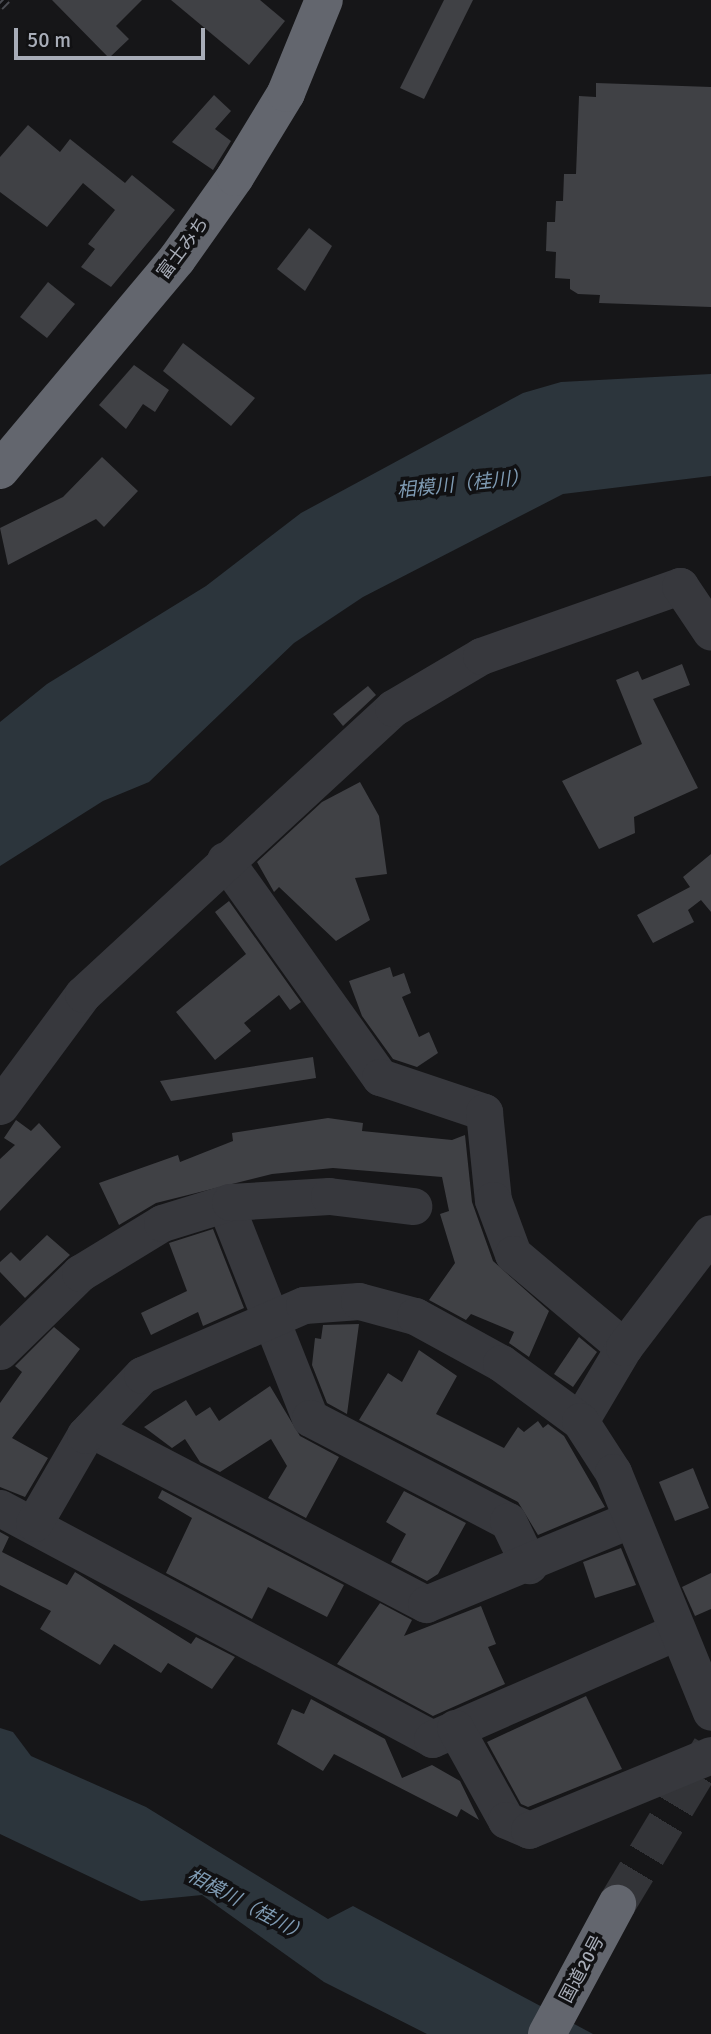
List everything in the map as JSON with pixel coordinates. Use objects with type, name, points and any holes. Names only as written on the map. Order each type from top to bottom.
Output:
[{"type":"highway","name":"富士みち","points":[[0,470],[177,259],[235,177],[286,93],[324,0]]},
{"type":"highway","name":"国道20号","points":[[547,2034],[617,1904]]},
{"type":"street","points":[[0,1106],[83,993],[393,708],[481,656],[680,586],[711,632]]},
{"type":"street","points":[[225,860],[380,1077],[484,1112],[493,1200],[513,1254],[624,1347]]},
{"type":"street","points":[[0,1351],[80,1273],[162,1223],[226,1206],[329,1196],[413,1206]]},
{"type":"street","points":[[226,1206],[267,1319],[310,1418],[508,1521],[529,1565]]},
{"type":"street","points":[[580,1421],[624,1347],[711,1233]]},
{"type":"street","points":[[34,1523],[91,1429],[142,1375],[304,1305],[359,1301],[415,1316],[501,1363],[580,1421],[613,1472],[674,1633],[711,1712]]},
{"type":"street","points":[[91,1429],[426,1604],[529,1565],[631,1519]]},
{"type":"street","points":[[0,1508],[34,1523],[432,1739],[674,1633]]},
{"type":"street","points":[[455,1728],[506,1820],[529,1830],[711,1755]]},
{"type":"water","name":"相模川（桂川）","points":[[711,374],[711,476],[563,494],[363,597],[294,643],[149,782],[103,801],[0,866],[0,722],[47,684],[206,586],[301,513],[523,393],[561,382]]},
{"type":"water","name":"相模川（桂川）","points":[[0,1728],[13,1732],[31,1756],[146,1807],[328,1919],[353,1906],[593,2034],[427,2034],[324,1982],[202,1895],[141,1901],[0,1834]]},
{"type":"building","points":[[52,0],[142,0],[116,26],[129,39],[109,58]]},
{"type":"building","points":[[171,0],[260,0],[285,21],[249,65]]},
{"type":"building","points":[[444,0],[473,0],[424,99],[400,88]]},
{"type":"building","points":[[596,83],[711,87],[711,307],[599,303],[600,295],[578,294],[570,289],[570,279],[555,278],[556,252],[546,251],[547,222],[555,222],[556,201],[563,201],[564,174],[576,174],[579,96],[596,97]]},
{"type":"building","points":[[214,95],[231,111],[215,129],[231,141],[213,170],[172,142]]},
{"type":"building","points":[[28,125],[60,152],[70,139],[125,183],[132,175],[175,210],[111,287],[81,267],[95,249],[88,244],[115,210],[83,183],[47,227],[0,192],[0,157]]},
{"type":"building","points":[[309,228],[332,246],[305,291],[277,269]]},
{"type":"building","points":[[48,282],[75,304],[47,338],[20,317]]},
{"type":"building","points":[[183,343],[255,398],[231,426],[163,371]]},
{"type":"building","points":[[134,365],[169,390],[155,412],[143,404],[126,429],[99,405]]},
{"type":"building","points":[[102,457],[138,491],[104,527],[96,519],[8,565],[0,528],[63,497]]},
{"type":"building","points":[[682,664],[690,685],[653,699],[698,788],[634,817],[635,833],[599,849],[562,781],[642,744],[616,680],[638,671],[642,680]]},
{"type":"building","points":[[368,686],[376,695],[343,726],[333,714]]},
{"type":"building","points":[[360,782],[379,816],[387,874],[355,878],[370,920],[336,941],[279,887],[274,892],[257,862],[322,802]]},
{"type":"building","points":[[711,854],[711,912],[701,900],[688,910],[694,922],[653,943],[637,915],[690,887],[683,877]]},
{"type":"building","points":[[229,901],[301,1002],[290,1010],[279,995],[244,1023],[251,1031],[215,1060],[176,1012],[246,954],[215,912]]},
{"type":"building","points":[[390,967],[393,977],[404,973],[411,993],[402,997],[419,1037],[429,1032],[438,1053],[417,1067],[393,1059],[362,1016],[349,981]]},
{"type":"building","points":[[313,1057],[316,1078],[171,1101],[160,1081]]},
{"type":"building","points":[[328,1118],[363,1123],[362,1131],[452,1140],[465,1135],[472,1202],[493,1261],[549,1311],[529,1357],[509,1343],[514,1332],[471,1314],[466,1320],[429,1300],[455,1263],[440,1214],[449,1211],[442,1177],[333,1168],[272,1174],[156,1203],[119,1225],[99,1183],[178,1155],[180,1162],[233,1141],[232,1133]]},
{"type":"building","points":[[16,1120],[31,1131],[39,1123],[61,1147],[0,1211],[0,1159],[15,1145],[4,1138]]},
{"type":"building","points":[[213,1229],[244,1308],[203,1326],[198,1312],[151,1335],[141,1313],[187,1291],[169,1243]]},
{"type":"building","points":[[47,1235],[70,1255],[25,1298],[0,1272],[0,1262],[11,1252],[20,1261]]},
{"type":"building","points":[[359,1324],[347,1414],[327,1403],[312,1365],[315,1338],[321,1339],[323,1325]]},
{"type":"building","points":[[54,1327],[80,1349],[12,1438],[48,1458],[25,1497],[0,1487],[0,1403],[22,1372],[15,1366]]},
{"type":"building","points":[[579,1337],[597,1352],[573,1387],[554,1374]]},
{"type":"building","points":[[419,1350],[457,1376],[436,1414],[504,1448],[518,1427],[524,1432],[538,1421],[543,1428],[548,1424],[564,1436],[605,1507],[538,1535],[518,1502],[359,1420],[388,1373],[402,1382]]},
{"type":"building","points":[[270,1386],[300,1436],[339,1457],[306,1518],[268,1498],[287,1466],[271,1439],[220,1472],[200,1462],[185,1439],[172,1448],[144,1427],[186,1400],[196,1416],[210,1407],[219,1421]]},
{"type":"building","points":[[693,1468],[709,1508],[675,1521],[659,1482]]},
{"type":"building","points":[[162,1490],[344,1585],[327,1617],[268,1587],[252,1619],[166,1573],[192,1518],[158,1498]]},
{"type":"building","points":[[404,1491],[466,1523],[438,1574],[427,1581],[391,1562],[406,1534],[386,1522]]},
{"type":"building","points":[[0,1532],[9,1537],[2,1552],[67,1585],[75,1572],[191,1644],[196,1637],[235,1657],[212,1689],[168,1663],[161,1673],[114,1644],[100,1665],[40,1629],[51,1611],[0,1585]]},
{"type":"building","points":[[621,1548],[636,1585],[595,1598],[583,1562]]},
{"type":"building","points":[[711,1573],[711,1609],[695,1616],[682,1587]]},
{"type":"building","points":[[380,1603],[412,1620],[404,1636],[481,1606],[496,1644],[488,1647],[505,1684],[433,1716],[337,1664]]},
{"type":"building","points":[[586,1696],[622,1769],[528,1807],[521,1804],[487,1742]]},
{"type":"building","points":[[311,1699],[385,1739],[402,1778],[432,1765],[460,1781],[479,1820],[461,1809],[457,1817],[334,1754],[323,1771],[277,1744],[292,1709],[304,1714]]},
{"type":"tunnel","points":[[617,1904],[711,1748]]},
{"type":"railway","points":[[0,7],[7,0]]}]
